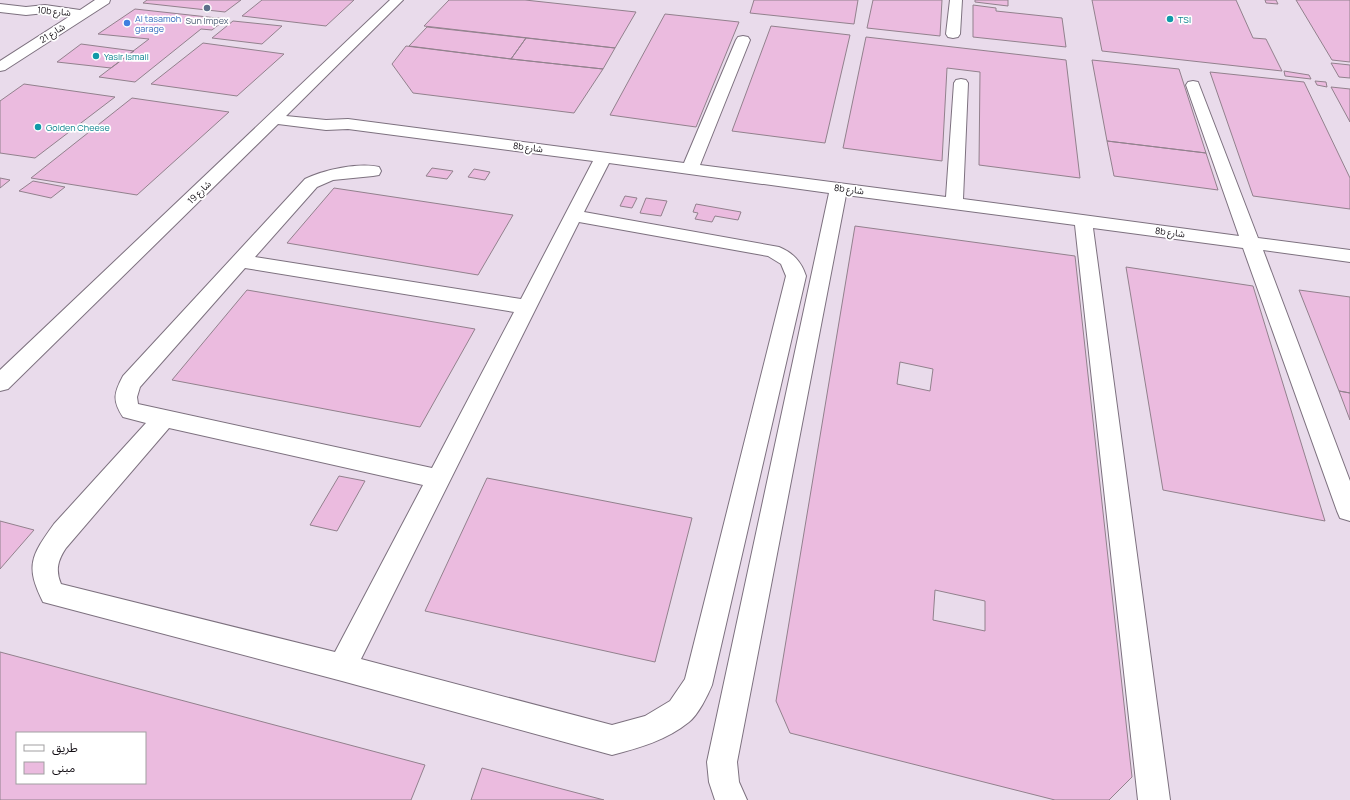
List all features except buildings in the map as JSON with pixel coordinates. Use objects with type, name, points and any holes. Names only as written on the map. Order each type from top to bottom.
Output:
[{"type":"street","name":"شارع 21","points":[[0,67],[104,0]]},
{"type":"street","name":"شارع 19","points":[[0,384],[398,0]]},
{"type":"street","points":[[953,34],[956,0]]},
{"type":"street","name":"10b شارع","points":[[0,8],[26,11],[45,9],[82,14]]},
{"type":"street","name":"10b شارع","points":[[26,11],[27,14],[31,16],[69,23]]},
{"type":"street","points":[[690,169],[743,40]]},
{"type":"street","points":[[954,203],[961,83]]},
{"type":"street","points":[[1193,85],[1349,511]]},
{"type":"street","name":"8b شارع","points":[[287,107],[330,114],[348,124]]},
{"type":"street","name":"8b شارع","points":[[274,119],[326,125],[348,124],[1350,256]]},
{"type":"street","points":[[342,666],[604,157]]},
{"type":"street","points":[[373,171],[332,175],[317,180],[311,184],[131,382],[126,391],[125,399],[127,406],[131,411],[439,479]]},
{"type":"street","points":[[731,800],[724,782],[722,762],[839,188]]},
{"type":"street","points":[[164,418],[63,532],[50,549],[44,566],[45,582],[52,594],[342,666],[612,740],[633,735],[654,727],[680,711],[698,685],[796,276],[794,267],[782,254],[762,248],[574,216]]},
{"type":"street","points":[[1083,220],[1154,800]]},
{"type":"street","points":[[241,261],[527,307]]},
{"type":"place","name":"Sun Impex","points":[[207,8]]},
{"type":"place","name":"TSI","points":[[1170,19]]},
{"type":"place","name":"Al tasamoh garage","points":[[127,23]]},
{"type":"place","name":"Yasir Ismail","points":[[96,56]]},
{"type":"place","name":"Golden Cheese","points":[[38,127]]}]
